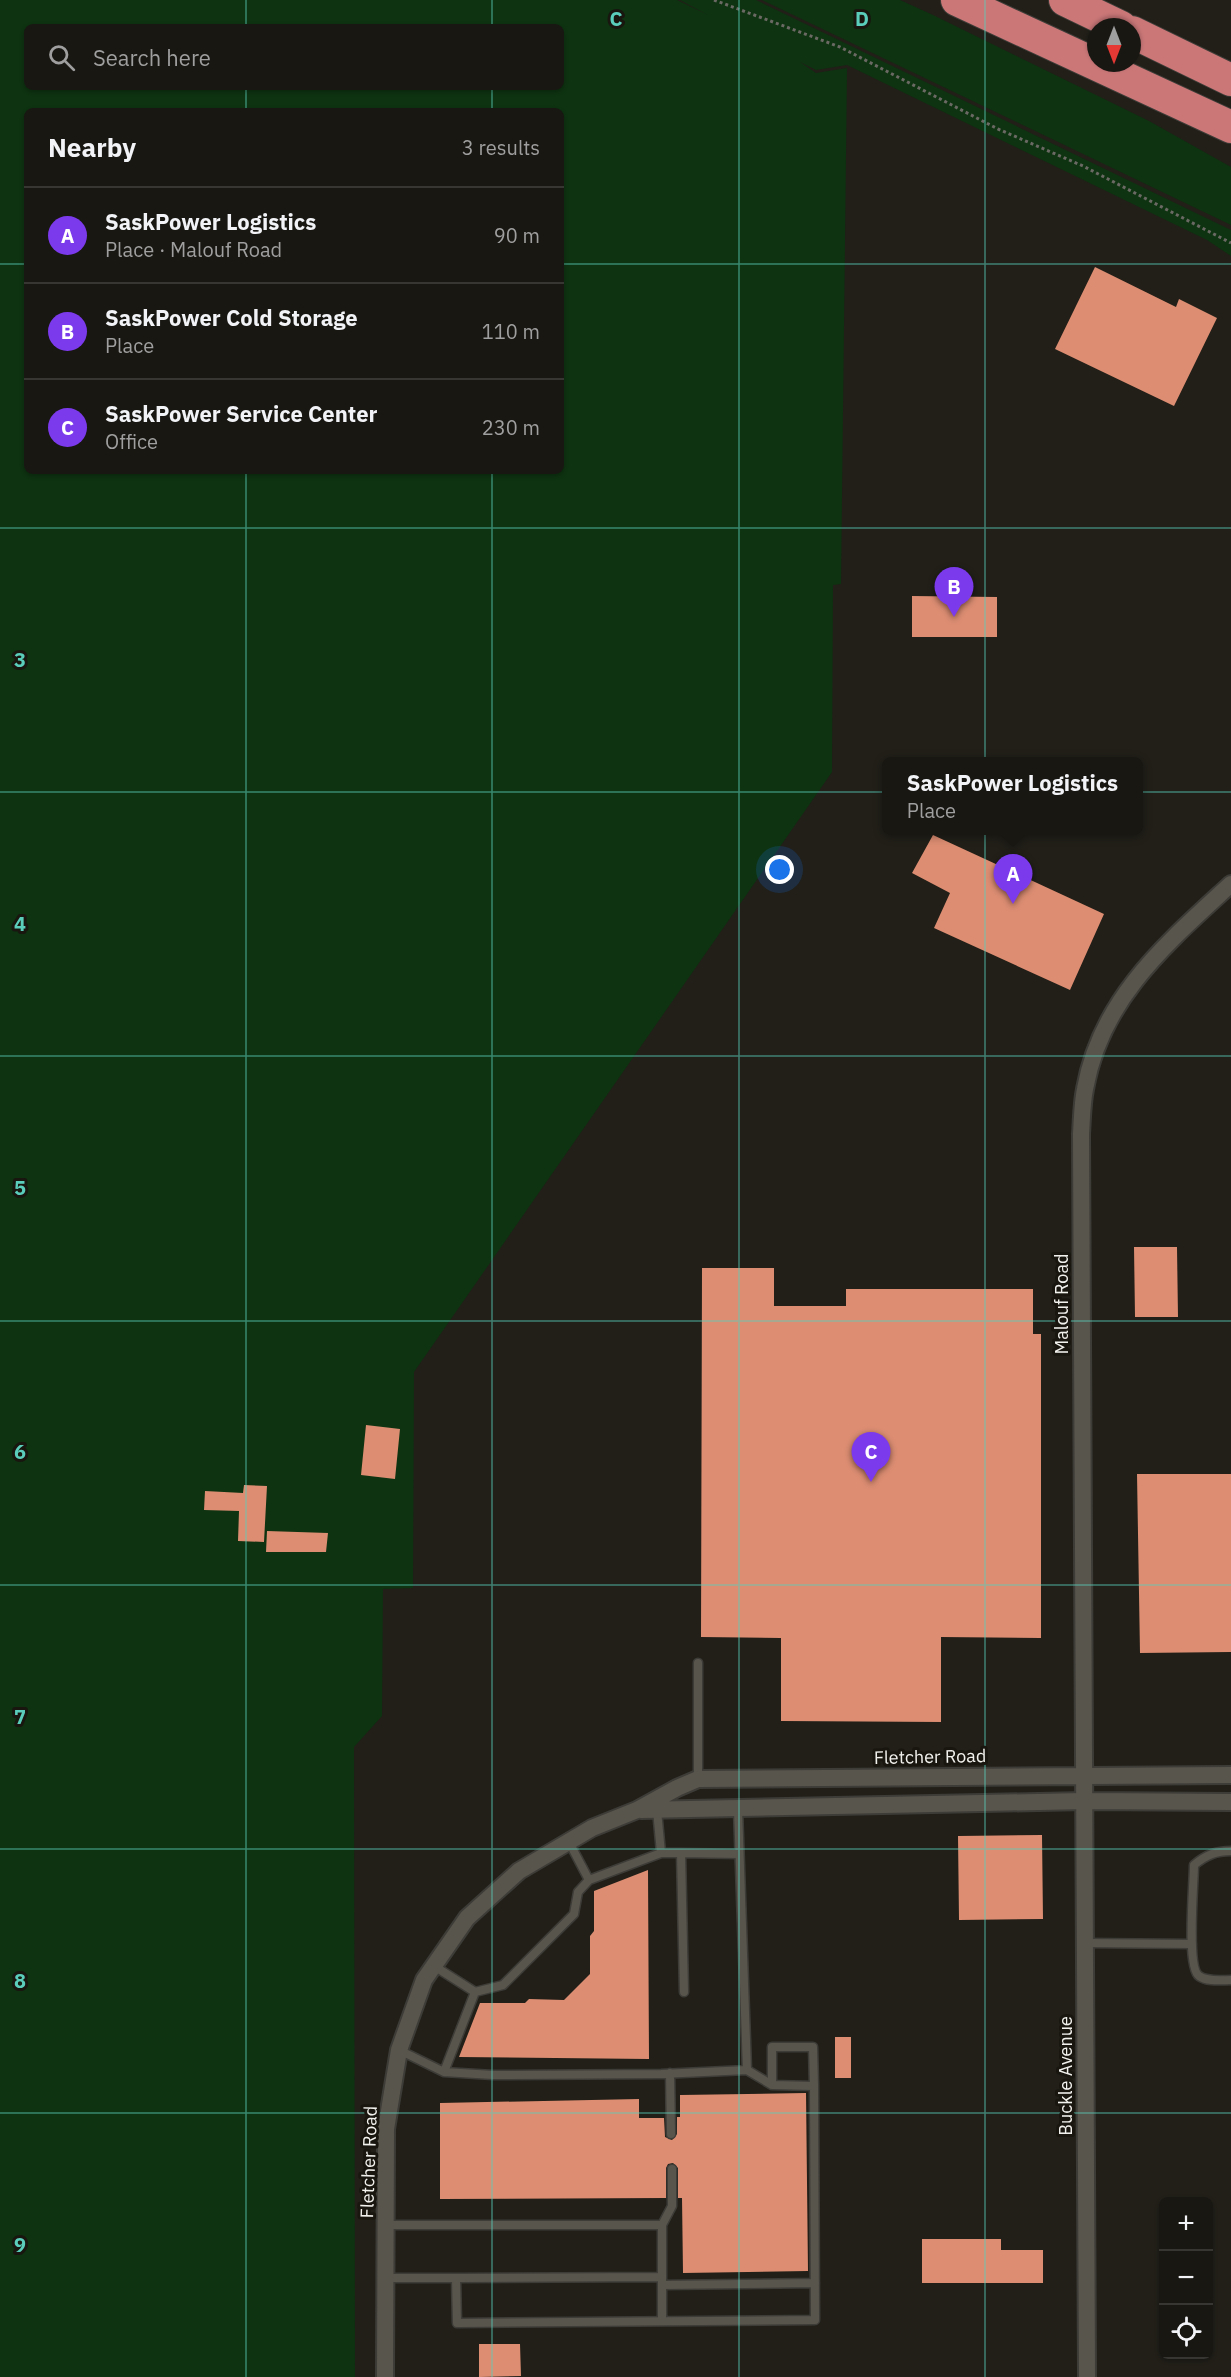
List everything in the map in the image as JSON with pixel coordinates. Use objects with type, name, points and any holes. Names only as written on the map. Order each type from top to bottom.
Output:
[{"type":"highway","points":[[957,0],[1231,127]]},
{"type":"highway","points":[[1065,0],[1102,18]]},
{"type":"highway","points":[[1141,36],[1231,80]]},
{"type":"highway","points":[[1073,54],[1231,151]]},
{"type":"street","name":"Malouf Road","points":[[1085,1775],[1081,1134],[1085,1089],[1100,1038],[1116,1008],[1141,972],[1169,941],[1231,884]]},
{"type":"street","name":"Buckle Avenue","points":[[1085,1775],[1087,2377]]},
{"type":"street","name":"Fletcher Road","points":[[385,2377],[386,2129],[399,2050],[424,1980],[467,1918],[519,1871],[592,1828],[637,1810],[698,1779],[1231,1775]]},
{"type":"street","name":"Fletcher Road","points":[[637,1810],[1084,1801],[1231,1802]]},
{"type":"lane","points":[[698,1663],[698,1779]]},
{"type":"lane","points":[[657,1809],[661,1853]]},
{"type":"lane","points":[[738,1809],[747,2070]]},
{"type":"lane","points":[[569,1842],[589,1880]]},
{"type":"lane","points":[[1231,1851],[1219,1851],[1204,1856],[1194,1865],[1192,1944],[1193,1968],[1199,1976],[1208,1980],[1231,1980]]},
{"type":"lane","points":[[434,1966],[475,1992],[503,1985],[574,1914],[579,1892],[589,1880],[661,1853],[739,1854]]},
{"type":"lane","points":[[681,1853],[684,1992]]},
{"type":"lane","points":[[1084,1943],[1192,1944]]},
{"type":"lane","points":[[444,2072],[475,1992]]},
{"type":"lane","points":[[456,2278],[457,2323],[815,2320],[813,2047],[772,2047],[772,2085]]},
{"type":"lane","points":[[399,2050],[444,2072],[493,2075],[747,2070],[772,2085],[814,2086]]},
{"type":"lane","points":[[670,2073],[671,2134]]},
{"type":"lane","points":[[662,2321],[662,2225],[672,2206],[672,2169]]},
{"type":"lane","points":[[386,2225],[662,2225]]},
{"type":"lane","points":[[385,2278],[815,2283]]},
{"type":"path","points":[[714,0],[840,47],[998,129],[1083,166],[1231,243]]},
{"type":"green space","points":[[0,0],[677,0],[708,15],[680,0],[756,0],[1231,230],[1231,256],[1207,240],[847,65],[816,70],[800,62],[816,73],[847,68],[841,584],[833,585],[832,772],[414,1372],[413,1588],[383,1589],[382,1716],[354,1747],[355,2377],[0,2377]]},
{"type":"green space","points":[[762,0],[900,0],[933,15],[1149,121],[1231,167],[1231,225]]},
{"type":"building","points":[[1095,267],[1176,307],[1179,299],[1217,318],[1174,406],[1055,349]]},
{"type":"building","points":[[912,596],[997,597],[997,637],[912,637]]},
{"type":"building","points":[[933,835],[1104,914],[1070,990],[934,928],[950,893],[912,873]]},
{"type":"building","points":[[1134,1247],[1177,1247],[1178,1317],[1135,1317]]},
{"type":"building","points":[[702,1268],[774,1268],[774,1306],[846,1306],[846,1289],[1033,1289],[1033,1334],[1041,1334],[1041,1638],[941,1637],[941,1722],[781,1721],[781,1638],[701,1637]]},
{"type":"building","points":[[366,1425],[400,1429],[395,1479],[361,1475]]},
{"type":"building","points":[[1137,1474],[1231,1474],[1231,1652],[1140,1653]]},
{"type":"building","points":[[244,1485],[267,1486],[264,1542],[238,1541],[239,1511],[204,1510],[205,1491],[243,1493]]},
{"type":"building","points":[[267,1531],[328,1533],[326,1552],[266,1552]]},
{"type":"building","points":[[1042,1835],[1043,1919],[959,1920],[958,1836]]},
{"type":"building","points":[[648,1870],[649,2059],[459,2057],[480,2003],[525,2003],[529,1999],[564,2000],[590,1974],[590,1936],[594,1931],[594,1891]]},
{"type":"building","points":[[835,2037],[851,2037],[851,2078],[835,2078]]},
{"type":"building","points":[[806,2093],[808,2271],[683,2273],[682,2198],[678,2198],[678,2168],[673,2163],[668,2164],[666,2168],[666,2198],[440,2199],[440,2103],[639,2099],[639,2118],[664,2118],[665,2137],[672,2140],[677,2134],[680,2095]]},
{"type":"building","points":[[922,2239],[1001,2239],[1001,2250],[1043,2250],[1043,2283],[922,2283]]},
{"type":"building","points":[[479,2344],[520,2344],[521,2376],[479,2377]]},
{"type":"place","name":"SaskPower Cold Storage","points":[[954,617]]},
{"type":"place","name":"SaskPower Logistics","points":[[1013,904]]},
{"type":"place","name":"SaskPower Service Center","points":[[871,1482]]}]
